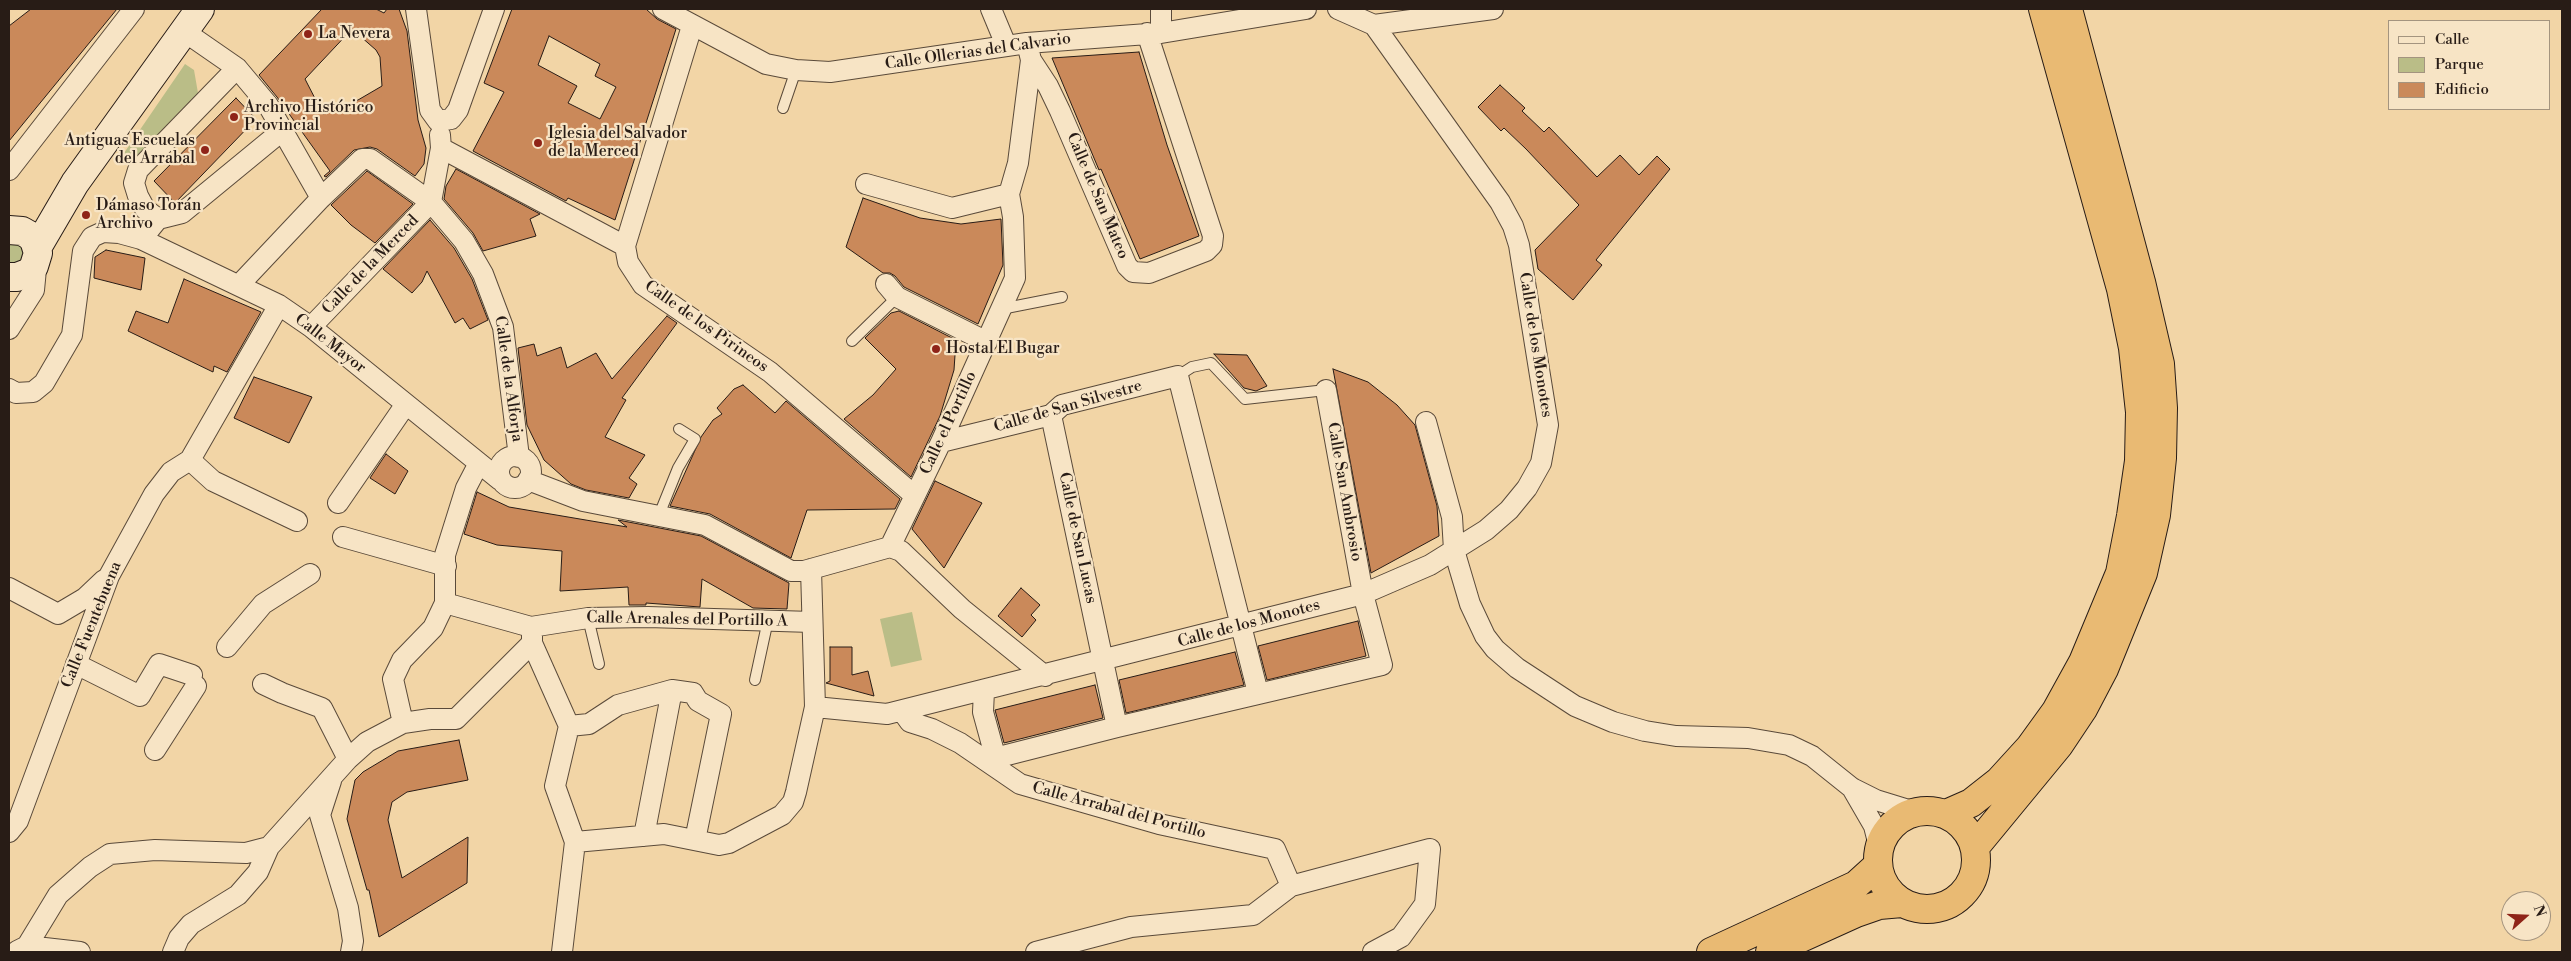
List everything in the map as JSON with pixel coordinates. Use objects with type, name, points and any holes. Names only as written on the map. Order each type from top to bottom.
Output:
[{"type":"highway","points":[[1975,847],[2059,745],[2083,709],[2104,669],[2143,573],[2156,515],[2162,458],[2163,408],[2160,364],[2131,285],[2043,9]]},
{"type":"highway","points":[[1946,814],[1971,803],[1995,786],[2030,747],[2056,711],[2083,662],[2120,573],[2131,516],[2139,461],[2140,412],[2133,348],[2131,285],[2068,9]]},
{"type":"highway","points":[[1711,952],[1856,885],[1879,856],[1893,824],[1915,812],[1931,810],[1946,814],[1959,822],[1969,833],[1975,847],[1976,863],[1973,880],[1964,893],[1950,903],[1935,909],[1918,908],[1902,903],[1879,905],[1856,913],[1770,952]]},
{"type":"highway","points":[[1879,856],[1882,880],[1890,893],[1902,903]]},
{"type":"main road","points":[[21,263],[75,183],[200,9]]},
{"type":"street","points":[[9,170],[134,9]]},
{"type":"street","points":[[416,9],[430,110],[438,121],[441,148],[431,202]]},
{"type":"street","points":[[438,121],[450,119],[458,110],[494,9]]},
{"type":"street","name":"Calle Ollerias del Calvario","points":[[663,9],[754,59],[796,70],[847,71],[1006,45],[1029,51],[1306,9]]},
{"type":"street","points":[[991,9],[1006,45]]},
{"type":"street","name":"Calle de San Mateo","points":[[1029,51],[1060,110],[1127,266],[1133,272],[1149,273],[1206,251],[1212,245],[1213,236],[1154,33],[1161,9]]},
{"type":"street","points":[[1338,9],[1374,25],[1493,9]]},
{"type":"street","name":"Calle de los Monotes","points":[[902,711],[1362,594],[1406,576],[1454,550],[1491,525],[1509,510],[1527,488],[1541,463],[1546,446],[1548,425],[1547,408],[1519,245],[1506,212],[1374,25]]},
{"type":"street","points":[[441,148],[625,246],[692,26]]},
{"type":"street","points":[[185,32],[236,68],[268,105],[321,198],[239,285]]},
{"type":"street","name":"Calle el Portillo","points":[[890,547],[914,495],[942,442],[1015,278],[1013,217],[1009,194],[1018,163],[1029,51]]},
{"type":"street","points":[[158,219],[145,209],[138,196],[134,183],[138,170],[236,68]]},
{"type":"street","points":[[141,239],[158,219],[182,213],[282,130]]},
{"type":"street","name":"Calle de la Alforja","points":[[321,198],[366,158],[431,202],[445,217],[472,253],[498,310],[507,350],[519,457]]},
{"type":"street","points":[[866,184],[952,208],[1009,194]]},
{"type":"street","name":"Calle de la Merced","points":[[311,327],[431,202]]},
{"type":"street","name":"Calle Mayor","points":[[9,388],[16,393],[33,392],[44,382],[72,335],[83,251],[92,237],[103,232],[141,239],[279,305],[311,327],[500,480]]},
{"type":"street","name":"Calle de los Pirineos","points":[[625,246],[628,262],[643,286],[770,372],[914,495]]},
{"type":"street","points":[[9,329],[21,263]]},
{"type":"street","points":[[892,291],[987,342]]},
{"type":"street","name":"Calle Fuentebuena","points":[[9,832],[18,821],[109,576],[154,494],[172,472],[190,460],[279,305]]},
{"type":"street","points":[[984,691],[983,712],[994,752],[999,757],[1117,726],[1258,693],[1178,376]]},
{"type":"street","name":"Calle de San Silvestre","points":[[942,442],[1052,415],[1062,406],[1178,376]]},
{"type":"street","name":"Calle San Ambrosio","points":[[1258,693],[1382,666],[1362,594],[1326,390]]},
{"type":"street","points":[[338,503],[406,404]]},
{"type":"street","name":"Calle de San Lucas","points":[[1052,415],[1117,726]]},
{"type":"street","points":[[1426,422],[1452,518],[1454,550],[1470,604],[1485,636],[1495,649],[1516,668],[1549,691],[1583,709],[1645,731],[1676,736],[1748,738],[1789,745],[1812,756],[1852,788],[1876,800],[1915,812]]},
{"type":"street","points":[[519,457],[530,467],[528,480],[523,486],[513,488],[503,484],[500,480],[499,469],[504,460],[519,457]]},
{"type":"street","points":[[190,460],[213,481],[297,521]]},
{"type":"street","points":[[403,722],[393,679],[402,660],[433,628],[445,603],[445,555],[466,488],[479,463]]},
{"type":"street","points":[[528,480],[583,502],[660,515],[710,527],[797,572],[890,547],[901,551],[962,609],[1045,676]]},
{"type":"street","points":[[343,537],[446,566]]},
{"type":"street","points":[[575,842],[664,834],[719,845],[729,843],[782,815],[788,809],[796,792],[815,707],[811,569]]},
{"type":"street","points":[[227,646],[262,604],[310,574]]},
{"type":"street","points":[[9,588],[58,614],[85,598],[109,576]]},
{"type":"street","name":"Calle Arenales del Portillo A","points":[[445,603],[532,635],[588,618],[812,622]]},
{"type":"street","points":[[173,952],[179,938],[191,924],[238,895],[258,872],[269,846],[341,765],[367,742],[403,722],[456,719],[532,635],[569,726],[555,786],[575,842],[562,952]]},
{"type":"street","points":[[76,664],[140,696],[159,664],[194,681],[155,750]]},
{"type":"street","points":[[263,684],[282,694],[322,708],[341,765],[320,815],[348,908],[354,941],[351,952]]},
{"type":"street","points":[[569,726],[589,724],[618,705],[672,690],[693,693],[698,701],[721,714],[695,840]]},
{"type":"street","points":[[644,836],[672,690]]},
{"type":"street","points":[[815,707],[873,714],[902,711]]},
{"type":"street","name":"Calle Arrabal del Portillo","points":[[902,711],[910,722],[932,729],[960,743],[1020,784],[1159,824],[1275,849],[1291,886]]},
{"type":"street","points":[[1852,788],[1874,826],[1879,856]]},
{"type":"street","points":[[21,949],[58,895],[90,867],[110,854],[154,850],[246,853],[269,846]]},
{"type":"street","points":[[1036,952],[1131,926],[1253,915],[1291,886],[1430,849],[1425,904],[1401,936],[1373,952]]},
{"type":"street","points":[[21,949],[80,952]]},
{"type":"lane","points":[[783,108],[796,70]]},
{"type":"lane","points":[[852,341],[892,291]]},
{"type":"lane","points":[[1002,309],[1062,296]]},
{"type":"lane","name":"Calle de San Silvestre","points":[[1178,376],[1192,367],[1211,363],[1246,399],[1326,390]]},
{"type":"lane","points":[[660,515],[678,468],[695,439],[680,429]]},
{"type":"lane","points":[[588,618],[599,664]]},
{"type":"lane","points":[[755,680],[768,620]]},
{"type":"green space","points":[[185,64],[194,70],[198,93],[131,162],[122,156]]},
{"type":"green space","points":[[9,242],[20,242],[26,253],[19,264],[9,264]]},
{"type":"green space","points":[[912,612],[922,660],[891,667],[880,619]]},
{"type":"building","points":[[31,9],[117,9],[9,141],[9,26]]},
{"type":"building","points":[[322,9],[376,9],[384,13],[387,9],[399,9],[407,31],[418,120],[426,148],[424,164],[415,176],[377,149],[370,147],[354,150],[326,177],[324,176],[330,171],[259,75]],"holes":[[[352,29],[376,50],[380,57],[382,86],[358,100],[323,114],[305,79]]]},
{"type":"building","points":[[512,9],[646,9],[657,19],[676,29],[615,220],[568,198],[566,201],[473,151],[504,92],[484,83]],"holes":[[[549,36],[600,64],[595,76],[616,87],[600,119],[568,103],[577,86],[538,65]]]},
{"type":"building","points":[[1139,52],[1167,145],[1199,236],[1140,259],[1101,169],[1099,170],[1052,58]]},
{"type":"building","points":[[1500,85],[1525,108],[1522,111],[1544,132],[1549,127],[1597,177],[1620,155],[1639,175],[1657,156],[1670,169],[1596,260],[1602,265],[1573,300],[1538,269],[1535,250],[1579,205],[1526,149],[1504,128],[1501,131],[1478,107]]},
{"type":"building","name":"Antiguas Escuelas del Arrabal","points":[[236,98],[256,119],[175,203],[154,181]]},
{"type":"building","points":[[456,169],[540,214],[530,219],[536,236],[483,251],[473,233],[444,199],[446,186]]},
{"type":"building","points":[[367,171],[413,204],[375,243],[351,225],[331,205]]},
{"type":"building","points":[[863,198],[920,218],[961,224],[1001,219],[1003,265],[978,324],[904,287],[895,276],[890,273],[883,273],[846,247]]},
{"type":"building","points":[[430,220],[454,248],[472,279],[488,320],[470,329],[463,318],[455,323],[427,271],[422,282],[412,293],[383,269]]},
{"type":"building","points":[[106,250],[145,258],[141,290],[94,278],[95,257]]},
{"type":"building","points":[[184,279],[261,312],[227,372],[214,366],[213,372],[128,331],[136,311],[168,323]]},
{"type":"building","points":[[899,311],[956,340],[954,370],[940,416],[911,477],[844,419],[873,395],[896,369],[865,338],[891,313]]},
{"type":"building","points":[[667,316],[677,323],[622,398],[626,400],[605,437],[645,455],[629,478],[637,484],[629,498],[586,490],[571,484],[544,460],[527,425],[518,348],[534,344],[537,356],[561,347],[567,368],[596,353],[612,379]]},
{"type":"building","points":[[1214,354],[1247,355],[1267,386],[1256,391],[1244,388]]},
{"type":"building","points":[[1333,369],[1368,382],[1397,405],[1415,425],[1437,506],[1439,536],[1371,573]]},
{"type":"building","points":[[254,377],[312,397],[289,443],[234,418]]},
{"type":"building","points":[[743,385],[775,413],[786,401],[900,499],[895,509],[807,510],[791,558],[710,514],[670,506],[701,437],[713,420],[722,414],[717,408],[734,389]]},
{"type":"building","points":[[386,454],[408,471],[395,494],[370,478]]},
{"type":"building","points":[[935,481],[982,503],[944,568],[912,529]]},
{"type":"building","points":[[477,492],[509,507],[627,527],[618,520],[701,536],[789,583],[787,609],[753,608],[702,579],[700,607],[646,603],[646,605],[629,605],[628,587],[560,591],[562,551],[497,545],[464,534]]},
{"type":"building","points":[[1021,588],[1040,605],[1031,615],[1036,620],[1022,637],[998,616]]},
{"type":"building","points":[[1358,621],[1366,656],[1267,680],[1258,646]]},
{"type":"building","points":[[830,647],[852,647],[852,675],[868,671],[874,696],[826,683],[830,681]]},
{"type":"building","points":[[1235,652],[1244,685],[1126,713],[1119,680]]},
{"type":"building","points":[[1095,685],[1103,718],[1004,743],[995,710]]},
{"type":"building","points":[[459,740],[468,780],[407,792],[392,802],[388,820],[402,878],[468,837],[467,883],[379,937],[369,890],[367,890],[347,819],[355,780],[363,772],[398,751]]},
{"type":"place","name":"La Nevera","points":[[308,34]]},
{"type":"place","name":"Archivo Histórico Provincial","points":[[234,117]]},
{"type":"place","name":"Iglesia del Salvador de la Merced","points":[[538,143]]},
{"type":"place","name":"Antiguas Escuelas del Arrabal","points":[[205,150]]},
{"type":"place","name":"Dámaso Torán Archivo","points":[[86,215]]},
{"type":"place","name":"Hostal El Bugar","points":[[936,349]]}]
